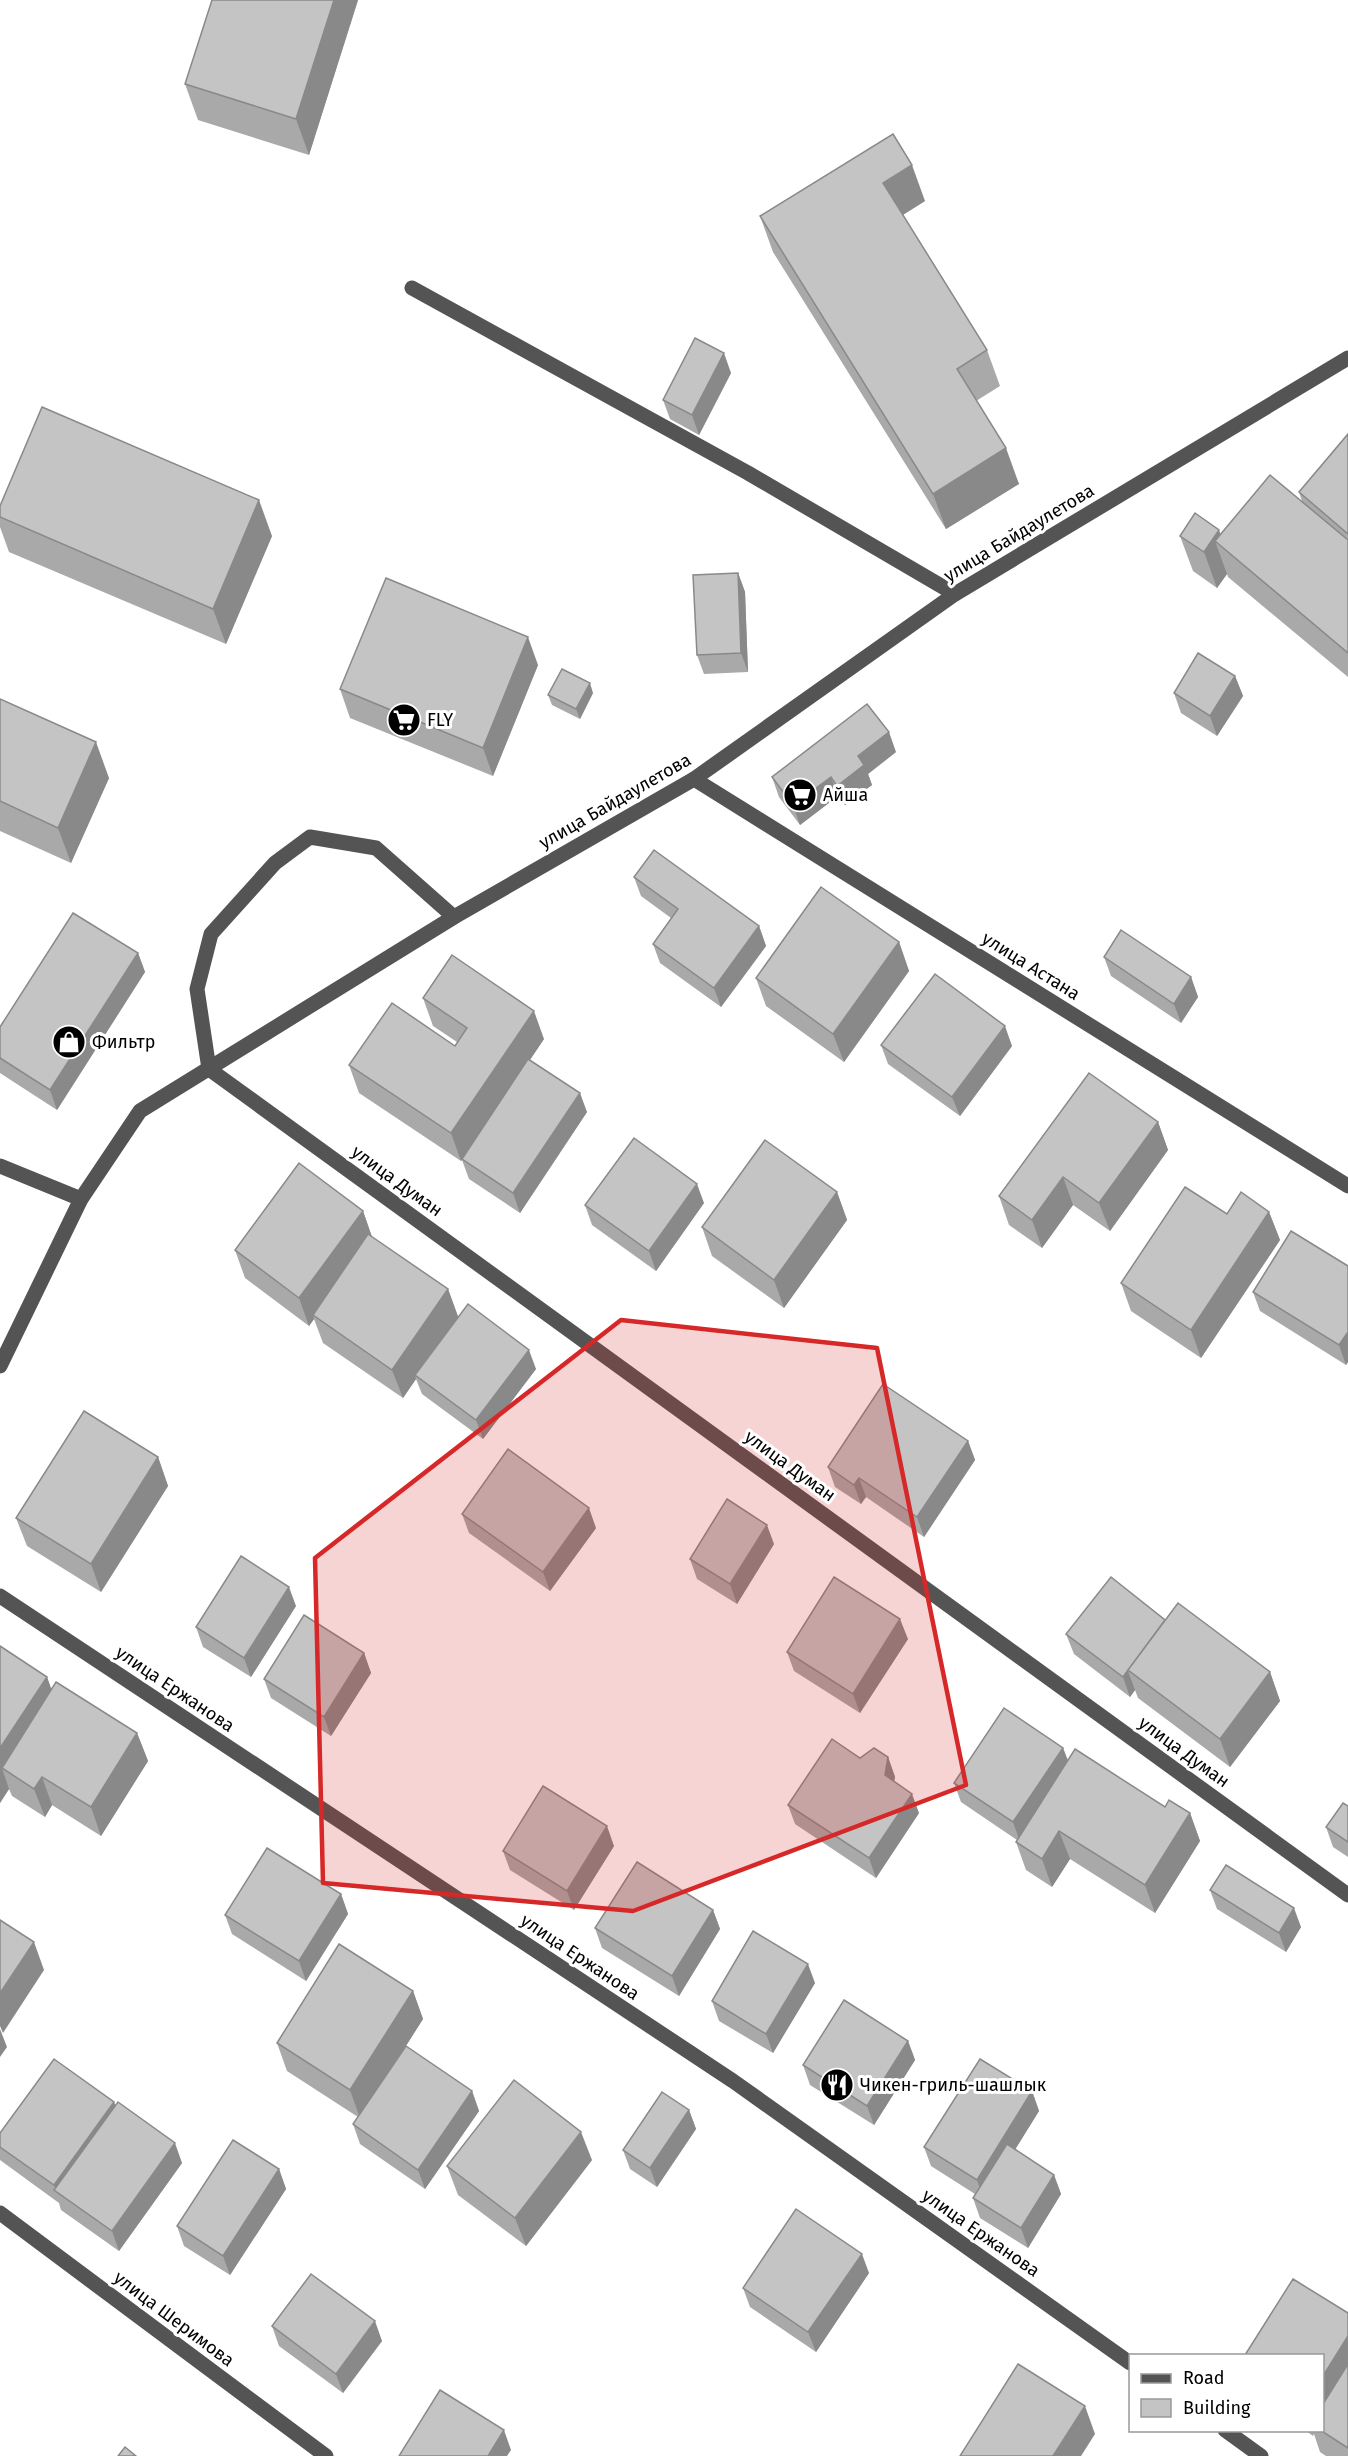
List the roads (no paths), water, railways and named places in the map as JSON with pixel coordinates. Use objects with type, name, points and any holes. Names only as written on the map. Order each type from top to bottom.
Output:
[{"type":"street","points":[[412,288],[748,472],[955,594]]},
{"type":"street","name":"улица Байдаулетова","points":[[0,1366],[81,1199],[140,1111],[453,917],[694,779],[955,594],[1348,358]]},
{"type":"street","name":"улица Астана","points":[[694,779],[1348,1186]]},
{"type":"street","points":[[210,1069],[197,989],[211,934],[274,863],[310,837],[376,848],[453,917]]},
{"type":"street","name":"улица Думан","points":[[210,1069],[1348,1895]]},
{"type":"street","points":[[0,1166],[81,1199]]},
{"type":"street","name":"улица Ержанова","points":[[0,1596],[733,2081],[1129,2362]]},
{"type":"street","name":"улица Шеримова","points":[[0,2213],[316,2453]]},
{"type":"street","points":[[1229,2432],[1262,2456]]},
{"type":"place","name":"FLY","points":[[404,720]]},
{"type":"place","name":"Айша","points":[[800,795]]},
{"type":"place","name":"Фильтр","points":[[69,1042]]},
{"type":"place","name":"Чикен-гриль-шашлык","points":[[837,2085]]}]
